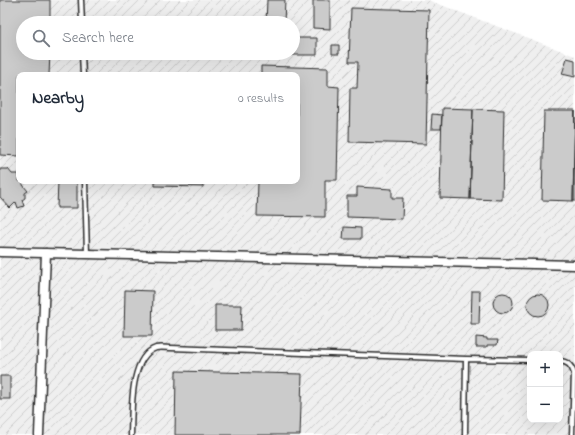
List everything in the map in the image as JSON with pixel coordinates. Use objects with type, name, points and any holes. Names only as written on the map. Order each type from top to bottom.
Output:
[{"type":"street","points":[[0,252],[575,265]]},
{"type":"street","points":[[39,435],[46,253]]},
{"type":"lane","points":[[81,0],[82,16]]},
{"type":"lane","points":[[82,60],[83,72]]},
{"type":"lane","points":[[85,184],[87,254]]},
{"type":"lane","points":[[131,435],[134,377],[140,363],[147,354],[156,348],[527,360]]},
{"type":"lane","points":[[465,435],[466,359]]},
{"type":"lane","points":[[563,361],[568,362],[574,372],[572,435]]},
{"type":"shaded area","points":[[0,0],[428,0],[575,56],[575,435],[0,435]]},
{"type":"building","points":[[0,0],[50,0],[50,16],[16,16],[16,60],[50,60],[49,72],[16,72],[16,156],[0,155]]},
{"type":"building","points":[[267,0],[285,0],[284,16],[266,16]]},
{"type":"building","points":[[313,0],[330,0],[330,29],[313,28]]},
{"type":"building","points":[[351,8],[429,10],[426,144],[349,142],[350,88],[357,88],[358,62],[349,62]]},
{"type":"building","points":[[300,38],[317,38],[317,55],[300,55]]},
{"type":"building","points":[[332,45],[339,45],[339,54],[332,54]]},
{"type":"building","points":[[567,58],[575,60],[575,77],[562,74]]},
{"type":"building","points":[[261,66],[328,68],[328,86],[339,87],[337,180],[325,180],[325,217],[257,216],[258,184],[300,184],[300,72],[261,72]]},
{"type":"building","points":[[442,108],[473,109],[470,199],[440,198]]},
{"type":"building","points":[[473,109],[504,110],[502,200],[470,199]]},
{"type":"building","points":[[544,111],[575,111],[573,201],[542,200]]},
{"type":"building","points":[[575,111],[575,201],[573,201]]},
{"type":"building","points":[[432,114],[442,115],[441,129],[431,129]]},
{"type":"building","points":[[0,169],[8,169],[12,174],[16,174],[16,184],[23,184],[28,191],[25,193],[25,198],[22,200],[24,206],[18,208],[16,202],[10,208],[0,197]]},
{"type":"building","points":[[58,184],[77,184],[77,208],[57,208]]},
{"type":"building","points":[[155,184],[203,184],[203,187],[155,186]]},
{"type":"building","points":[[357,187],[392,189],[392,198],[403,198],[402,219],[347,217],[347,196],[357,196]]},
{"type":"building","points":[[344,227],[361,228],[361,239],[343,239]]},
{"type":"building","points":[[125,290],[153,291],[152,336],[124,336]]},
{"type":"building","points":[[472,291],[480,291],[479,324],[471,324]]},
{"type":"building","points":[[499,293],[507,293],[513,299],[513,307],[507,313],[499,313],[493,307],[493,299]]},
{"type":"building","points":[[538,294],[542,295],[548,301],[548,309],[542,315],[538,316],[534,315],[528,309],[527,305],[528,301],[534,295]]},
{"type":"building","points":[[215,305],[242,305],[241,330],[215,330]]},
{"type":"building","points":[[476,337],[487,338],[487,340],[498,340],[497,345],[476,347]]},
{"type":"building","points":[[176,371],[302,374],[300,435],[175,435]]},
{"type":"building","points":[[0,376],[10,376],[10,399],[0,399]]}]
